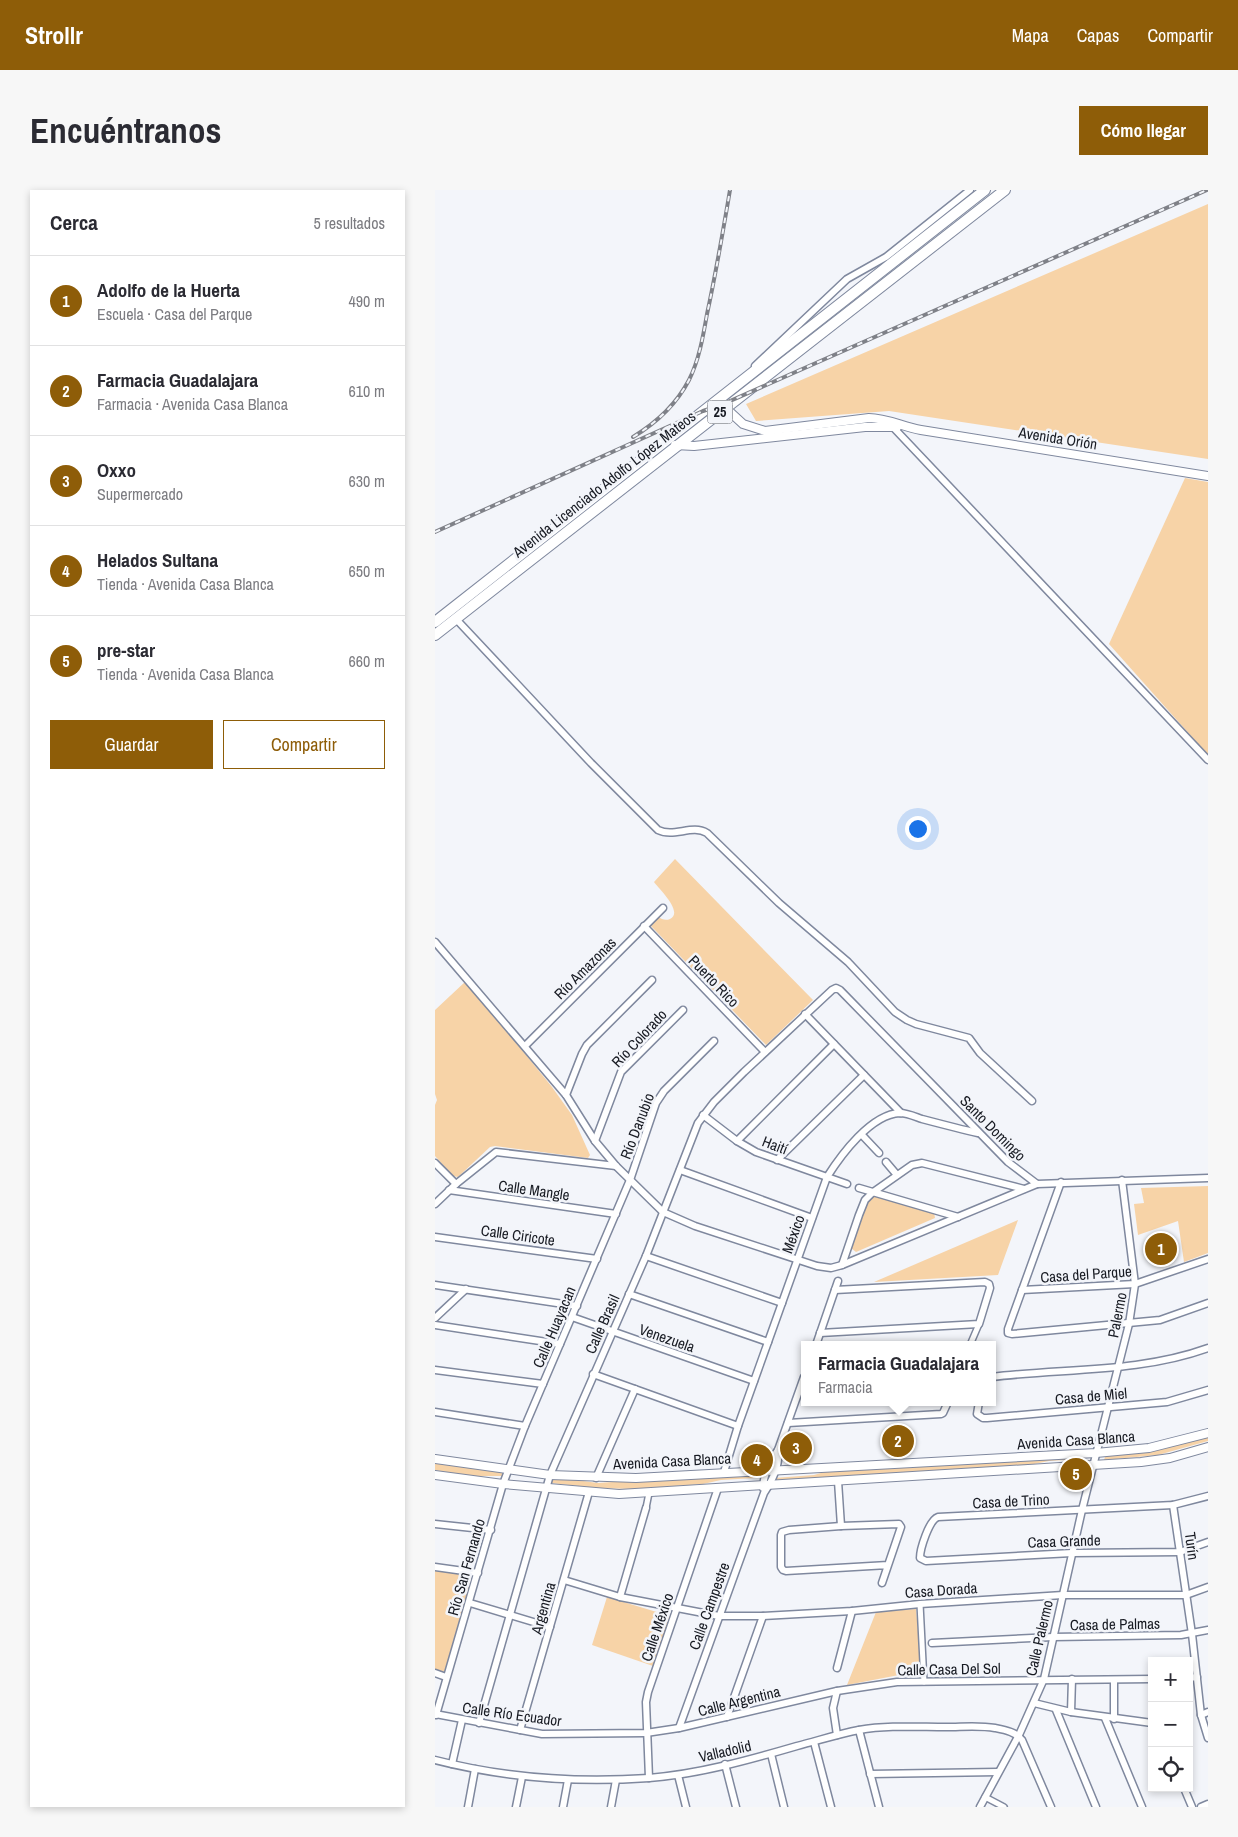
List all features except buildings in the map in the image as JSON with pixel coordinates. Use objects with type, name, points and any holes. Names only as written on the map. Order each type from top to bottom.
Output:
[{"type":"main road","name":"Avenida Licenciado Adolfo López Mateos","points":[[435,622],[985,190]]},
{"type":"main road","name":"Avenida Licenciado Adolfo López Mateos","points":[[435,635],[1005,190]]},
{"type":"street","points":[[748,390],[749,375],[762,359],[847,279],[886,257],[970,190]]},
{"type":"street","name":"Avenida Orión","points":[[717,400],[743,424],[765,435]]},
{"type":"street","name":"Avenida Orión","points":[[667,440],[677,445],[695,446],[869,418],[904,427],[1208,476]]},
{"type":"street","points":[[889,424],[1208,760]]},
{"type":"street","points":[[456,619],[591,763],[658,830],[667,833],[700,830],[707,833],[779,903],[848,962],[895,1012],[916,1024],[969,1038],[980,1053],[1032,1101]]},
{"type":"street","name":"Río Amazonas","points":[[525,1046],[663,908]]},
{"type":"street","name":"Puerto Rico","points":[[644,926],[765,1052]]},
{"type":"street","points":[[435,942],[565,1095],[595,1141],[616,1166],[663,1212],[695,1226],[824,1268],[842,1265],[1037,1184],[1208,1178]]},
{"type":"street","points":[[565,1095],[587,1045],[652,980]]},
{"type":"street","name":"Calle Brasil","points":[[479,1723],[550,1475],[611,1332],[646,1256],[695,1131],[703,1115],[765,1052],[836,988]]},
{"type":"street","name":"Santo Domingo","points":[[836,988],[1008,1162],[1037,1184]]},
{"type":"street","name":"Río Colorado","points":[[595,1141],[621,1072],[683,1010]]},
{"type":"street","points":[[805,1014],[901,1113],[980,1134]]},
{"type":"street","name":"Río Danubio","points":[[630,1180],[659,1096],[713,1041]]},
{"type":"street","points":[[737,1141],[834,1044]]},
{"type":"street","points":[[777,1160],[864,1074]]},
{"type":"street","name":"México","points":[[724,1472],[738,1426],[827,1177],[839,1158],[862,1134],[879,1120],[901,1113]]},
{"type":"street","name":"Haití","points":[[703,1115],[737,1141],[756,1152],[847,1184]]},
{"type":"street","points":[[862,1134],[879,1153]]},
{"type":"street","points":[[435,1204],[456,1184],[497,1152],[616,1166]]},
{"type":"street","points":[[886,1162],[897,1175]]},
{"type":"street","points":[[435,1163],[456,1184]]},
{"type":"street","points":[[842,1265],[865,1200],[912,1165],[922,1163],[1024,1189]]},
{"type":"street","points":[[680,1170],[813,1218]]},
{"type":"street","name":"Calle Huayacan","points":[[503,1484],[525,1426],[630,1180]]},
{"type":"street","name":"Palermo","points":[[1093,1464],[1119,1367],[1129,1324],[1135,1284],[1122,1180]]},
{"type":"street","points":[[1061,1182],[1008,1328],[1008,1333],[1129,1324],[1169,1318],[1208,1304]]},
{"type":"street","points":[[859,1188],[958,1217]]},
{"type":"street","name":"Calle Mangle","points":[[449,1190],[616,1214]]},
{"type":"street","name":"Calle Ciricote","points":[[435,1237],[597,1259]]},
{"type":"street","points":[[646,1256],[782,1303]]},
{"type":"street","name":"Casa del Parque","points":[[1022,1290],[1135,1284],[1208,1259]]},
{"type":"street","points":[[817,1341],[838,1281]]},
{"type":"street","points":[[835,1290],[982,1282],[989,1284],[990,1288],[973,1341]]},
{"type":"street","points":[[435,1285],[577,1306]]},
{"type":"street","points":[[435,1318],[465,1289]]},
{"type":"street","points":[[629,1294],[768,1342]]},
{"type":"street","name":"Venezuela","points":[[572,1317],[754,1381]]},
{"type":"street","points":[[820,1333],[979,1324]]},
{"type":"street","points":[[435,1326],[560,1344]]},
{"type":"street","points":[[996,1377],[1140,1365],[1171,1360],[1208,1348]]},
{"type":"street","points":[[435,1370],[543,1384]]},
{"type":"street","points":[[593,1374],[738,1426]]},
{"type":"street","name":"Calle Campestre","points":[[679,1728],[765,1487],[779,1457],[778,1450],[801,1386]]},
{"type":"street","points":[[597,1478],[635,1389]]},
{"type":"street","name":"Casa de Miel","points":[[978,1406],[977,1414],[987,1418],[1167,1402],[1208,1390]]},
{"type":"street","points":[[788,1423],[943,1413],[946,1406]]},
{"type":"street","points":[[435,1412],[525,1426]]},
{"type":"street","name":"Avenida Casa Blanca","points":[[435,1459],[550,1475],[636,1478],[1149,1448],[1208,1433]]},
{"type":"street","name":"Avenida Casa Blanca","points":[[435,1475],[589,1492],[649,1493],[1152,1461],[1208,1447]]},
{"type":"street","name":"Calle Palermo","points":[[980,1807],[1019,1736],[1044,1679],[1093,1464]]},
{"type":"street","points":[[838,1481],[841,1526]]},
{"type":"street","name":"Río San Fernando","points":[[435,1715],[503,1484]]},
{"type":"street","name":"Calle México","points":[[649,1778],[646,1733],[646,1702],[648,1692],[718,1488]]},
{"type":"street","name":"Argentina","points":[[521,1730],[589,1492]]},
{"type":"street","points":[[620,1597],[649,1493]]},
{"type":"street","name":"Casa de Trino","points":[[920,1558],[934,1518],[1173,1505],[1208,1496]]},
{"type":"street","name":"Turín","points":[[1173,1505],[1192,1634],[1201,1715],[1208,1738]]},
{"type":"street","points":[[435,1524],[491,1530]]},
{"type":"street","points":[[882,1583],[901,1527],[900,1524],[789,1530],[782,1532],[780,1538],[783,1570],[786,1572],[888,1565]]},
{"type":"street","name":"Casa Grande","points":[[920,1558],[926,1561],[1072,1552],[1180,1552],[1208,1542]]},
{"type":"street","points":[[435,1567],[478,1573]]},
{"type":"street","name":"Casa Dorada","points":[[564,1580],[620,1597],[719,1616],[763,1616],[852,1611],[920,1604],[1063,1595],[1186,1595],[1208,1587]]},
{"type":"street","points":[[469,1603],[551,1627]]},
{"type":"street","points":[[920,1604],[924,1682]]},
{"type":"street","points":[[837,1668],[852,1611]]},
{"type":"street","points":[[727,1717],[763,1616]]},
{"type":"street","name":"Casa de Palmas","points":[[932,1643],[1053,1637],[1192,1634],[1208,1630]]},
{"type":"street","points":[[435,1673],[446,1677]]},
{"type":"street","points":[[1193,1678],[1197,1677]]},
{"type":"street","points":[[1071,1712],[1072,1679]]},
{"type":"street","name":"Calle Casa Del Sol","points":[[837,1691],[897,1682],[1148,1679]]},
{"type":"street","points":[[1114,1680],[1114,1719]]},
{"type":"street","points":[[837,1691],[833,1708],[837,1736]]},
{"type":"street","name":"Calle Argentina","points":[[646,1733],[679,1728],[837,1691]]},
{"type":"street","points":[[1034,1703],[1056,1710],[1148,1723]]},
{"type":"street","points":[[1056,1710],[1097,1807]]},
{"type":"street","points":[[1201,1715],[1208,1712]]},
{"type":"street","name":"Calle Río Ecuador","points":[[435,1715],[555,1734],[646,1733]]},
{"type":"street","points":[[1105,1718],[1142,1807]]},
{"type":"street","points":[[451,1764],[462,1720]]},
{"type":"street","name":"Valladolid","points":[[435,1760],[522,1777],[569,1780],[617,1780],[678,1775],[771,1754],[859,1730],[891,1727],[983,1727],[1005,1730],[1019,1736]]},
{"type":"street","points":[[859,1730],[879,1807]]},
{"type":"street","points":[[1019,1736],[1027,1750],[1051,1807]]},
{"type":"street","points":[[814,1742],[831,1807]]},
{"type":"street","points":[[771,1754],[784,1807]]},
{"type":"street","points":[[725,1764],[736,1807]]},
{"type":"street","points":[[468,1807],[475,1769]]},
{"type":"street","points":[[870,1774],[998,1772]]},
{"type":"street","points":[[678,1775],[687,1807]]},
{"type":"street","points":[[516,1807],[522,1777]]},
{"type":"street","points":[[563,1807],[569,1780]]},
{"type":"street","points":[[611,1807],[617,1780]]},
{"type":"street","points":[[1186,1792],[1192,1807]]},
{"type":"street","points":[[985,1797],[1004,1807]]},
{"type":"street","points":[[1201,1807],[1208,1804]]},
{"type":"shaded area","points":[[1208,204],[1208,459],[889,411],[756,421],[746,404]]},
{"type":"shaded area","points":[[1185,478],[1208,482],[1208,755],[1109,644]]},
{"type":"shaded area","points":[[675,859],[813,1000],[766,1045],[650,925],[658,917],[667,920],[674,916],[672,906],[654,882]]},
{"type":"shaded area","points":[[466,981],[552,1087],[572,1115],[590,1155],[588,1158],[495,1146],[490,1147],[458,1177],[453,1176],[435,1156],[435,1105],[437,1100],[435,1094],[435,1010]]},
{"type":"shaded area","points":[[1208,1186],[1208,1253],[1184,1262],[1178,1221],[1138,1235],[1134,1204],[1144,1203],[1141,1188]]},
{"type":"shaded area","points":[[874,1196],[934,1212],[935,1218],[856,1252],[851,1248],[869,1199]]},
{"type":"shaded area","points":[[1018,1220],[998,1275],[874,1282]]},
{"type":"shaded area","points":[[1208,1435],[1208,1441],[1158,1455],[1104,1460],[1106,1454]]},
{"type":"shaded area","points":[[1082,1456],[1082,1459],[1049,1461],[1029,1465],[775,1481],[774,1478],[814,1475],[828,1471]]},
{"type":"shaded area","points":[[435,1463],[502,1472],[502,1476],[470,1476],[435,1470]]},
{"type":"shaded area","points":[[754,1472],[755,1478],[633,1489],[597,1488],[551,1483],[553,1477],[598,1483]]},
{"type":"shaded area","points":[[435,1571],[470,1575],[472,1579],[446,1670],[441,1673],[435,1671]]},
{"type":"shaded area","points":[[607,1597],[670,1616],[653,1666],[592,1645]]},
{"type":"shaded area","points":[[916,1609],[922,1675],[899,1675],[847,1685],[876,1612]]},
{"type":"railway","points":[[633,437],[650,426],[672,405],[689,380],[702,340],[730,190]]},
{"type":"railway","points":[[435,532],[703,411],[721,405],[1207,190]]},
{"type":"place","name":"Adolfo de la Huerta","points":[[1161,1249]]},
{"type":"place","name":"Farmacia Guadalajara","points":[[898,1441]]},
{"type":"place","name":"Oxxo","points":[[796,1448]]},
{"type":"place","name":"Helados Sultana","points":[[757,1460]]},
{"type":"place","name":"pre-star","points":[[1076,1474]]}]
